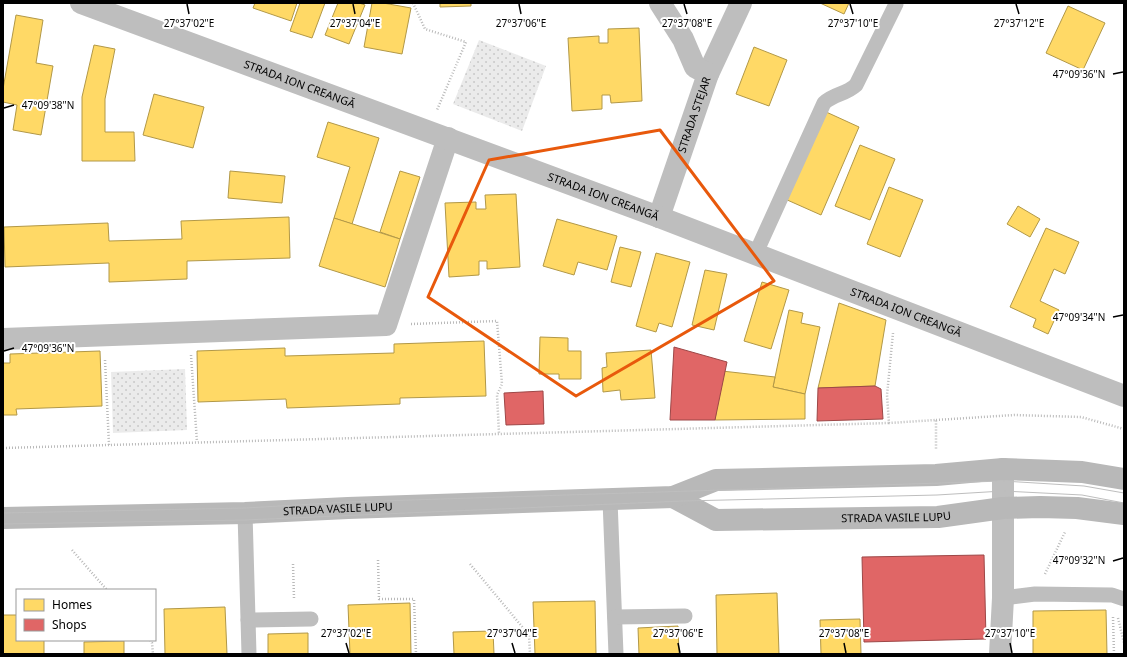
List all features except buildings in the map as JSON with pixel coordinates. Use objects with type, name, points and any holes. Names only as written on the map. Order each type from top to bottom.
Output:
[{"type":"main road","name":"STRADA VASILE LUPU","points":[[3,518],[245,513],[673,497],[716,480],[936,475],[1003,469],[1082,472],[1124,479]]},
{"type":"main road","name":"STRADA VASILE LUPU","points":[[673,497],[716,520],[938,517],[1003,508],[1040,507],[1077,508],[1124,514]]},
{"type":"street","name":"STRADA ION CREANGĂ","points":[[81,3],[152,31],[448,138],[659,217],[1124,396]]},
{"type":"street","name":"STRADA STEJAR","points":[[659,217],[708,74],[694,67],[683,39],[660,3]]},
{"type":"street","points":[[708,74],[741,3]]},
{"type":"street","points":[[3,339],[386,325],[448,138]]},
{"type":"street","points":[[1000,654],[1003,598],[1003,469]]},
{"type":"lane","points":[[755,255],[824,103],[832,96],[849,92],[856,85],[896,4]]},
{"type":"lane","points":[[610,500],[616,654]]},
{"type":"lane","points":[[245,513],[249,654]]},
{"type":"lane","points":[[1003,598],[1035,594],[1118,597]]},
{"type":"lane","points":[[615,617],[685,616]]},
{"type":"lane","points":[[248,620],[294,618],[311,619]]},
{"type":"path","points":[[413,3],[425,29],[466,42],[428,131]]},
{"type":"path","points":[[386,325],[497,321],[502,384],[497,396],[499,433]]},
{"type":"path","points":[[190,332],[197,442]]},
{"type":"path","points":[[889,423],[887,395],[892,335]]},
{"type":"path","points":[[103,336],[109,445]]},
{"type":"path","points":[[3,448],[889,423],[1014,415],[1081,417],[1124,429]]},
{"type":"path","points":[[936,420],[936,475]]},
{"type":"path","points":[[1035,594],[1077,508]]},
{"type":"path","points":[[72,550],[106,589]]},
{"type":"path","points":[[378,560],[379,600],[414,599],[416,654]]},
{"type":"path","points":[[293,564],[294,618]]},
{"type":"path","points":[[470,564],[529,635],[530,654]]},
{"type":"path","points":[[1114,654],[1118,597]]},
{"type":"path","points":[[151,641],[153,654]]},
{"type":"highlighted area","points":[[660,130],[774,281],[576,396],[428,297],[489,160]]},
{"type":"shaded area","points":[[479,40],[546,66],[522,131],[453,104]]},
{"type":"shaded area","points":[[185,369],[187,430],[113,433],[111,372]]},
{"type":"tram line","points":[[3,513],[246,508],[348,502],[1003,481],[1084,486],[1124,493]]},
{"type":"tram line","points":[[3,524],[245,520],[683,501],[937,495],[1003,491],[1082,495],[1124,503]]}]
